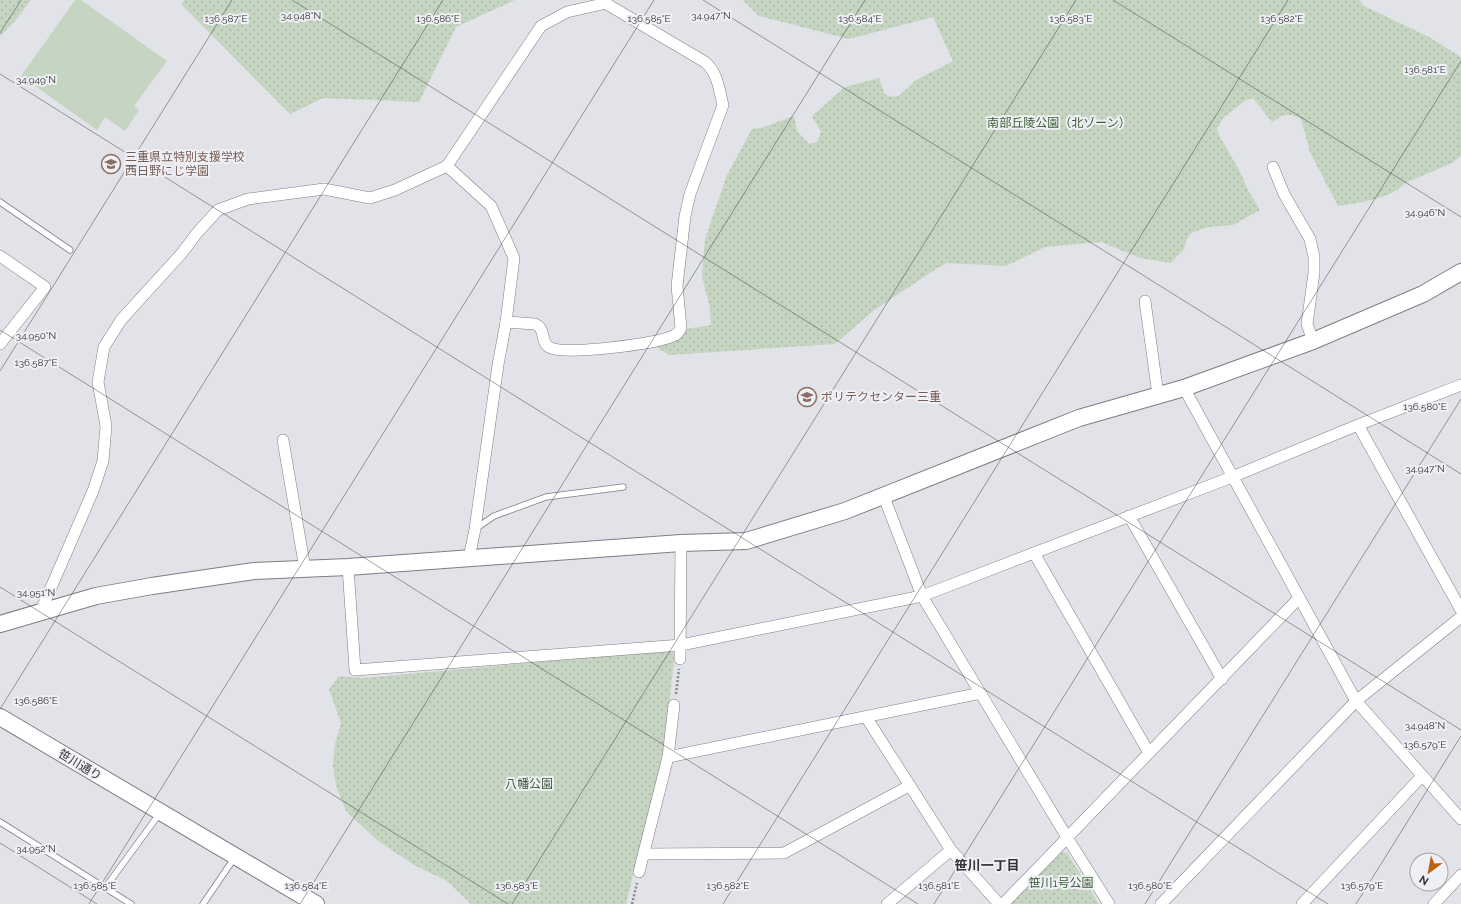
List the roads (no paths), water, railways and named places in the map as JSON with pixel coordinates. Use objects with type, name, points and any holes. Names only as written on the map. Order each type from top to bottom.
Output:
[{"type":"street","points":[[40,612],[93,491],[103,461],[106,426],[98,382],[104,347],[121,320],[182,253],[197,233],[218,210],[248,199],[324,189],[370,198],[395,190],[447,166],[541,26],[567,12],[606,1],[705,62],[714,72],[720,91],[723,105],[690,194],[685,216],[677,286],[681,328],[677,334],[665,339],[617,348],[568,351],[551,348],[546,345],[543,340],[542,330],[536,324],[506,322]]},
{"type":"street","points":[[447,166],[491,206],[514,258],[475,529],[469,558]]},
{"type":"street","points":[[1272,167],[1284,194],[1310,239],[1314,257],[1314,273],[1307,324],[1313,341]]},
{"type":"street","points":[[0,256],[45,287],[0,344]]},
{"type":"street","points":[[0,624],[96,596],[152,586],[254,572],[348,567],[681,542],[746,541],[845,511],[884,497],[1079,418],[1184,388],[1313,341],[1423,294],[1461,272]]},
{"type":"street","points":[[1144,301],[1158,395]]},
{"type":"street","points":[[348,567],[355,670],[681,645],[922,596],[1232,477],[1358,425],[1461,385]]},
{"type":"street","points":[[1184,388],[1356,701],[1461,819]]},
{"type":"street","points":[[1358,425],[1461,610]]},
{"type":"street","points":[[282,440],[305,569]]},
{"type":"street","points":[[884,497],[922,596],[1108,904]]},
{"type":"street","points":[[1129,516],[1222,679]]},
{"type":"street","points":[[680,659],[681,542]]},
{"type":"street","points":[[1034,553],[1149,753]]},
{"type":"street","points":[[1004,904],[1299,598]]},
{"type":"street","points":[[1161,904],[1356,701],[1461,617]]},
{"type":"street","points":[[668,758],[981,693]]},
{"type":"street","points":[[640,872],[668,758],[674,705]]},
{"type":"street","name":"笹川通り","points":[[0,717],[316,904]]},
{"type":"street","points":[[866,717],[951,850],[999,904]]},
{"type":"street","points":[[1302,904],[1422,776]]},
{"type":"street","points":[[644,854],[784,853],[910,786]]},
{"type":"street","points":[[887,904],[951,850]]},
{"type":"street","points":[[1434,904],[1461,875]]},
{"type":"lane","points":[[0,202],[70,250]]},
{"type":"lane","points":[[475,529],[494,516],[546,497],[623,487]]},
{"type":"lane","points":[[105,888],[160,813]]},
{"type":"lane","points":[[0,822],[131,904]]},
{"type":"lane","points":[[203,904],[236,857]]},
{"type":"place","name":"三重県立特別支援学校 西日野にじ学園","points":[[111,164]]},
{"type":"place","name":"ポリテクセンター三重","points":[[807,397]]},
{"type":"district","name":"笹川一丁目","points":[[987,865]]},
{"type":"park label","name":"南部丘陵公園（北ゾーン）","points":[[1059,123]]},
{"type":"park label","name":"八幡公園","points":[[529,784]]},
{"type":"park label","name":"笹川1号公園","points":[[1061,883]]}]
